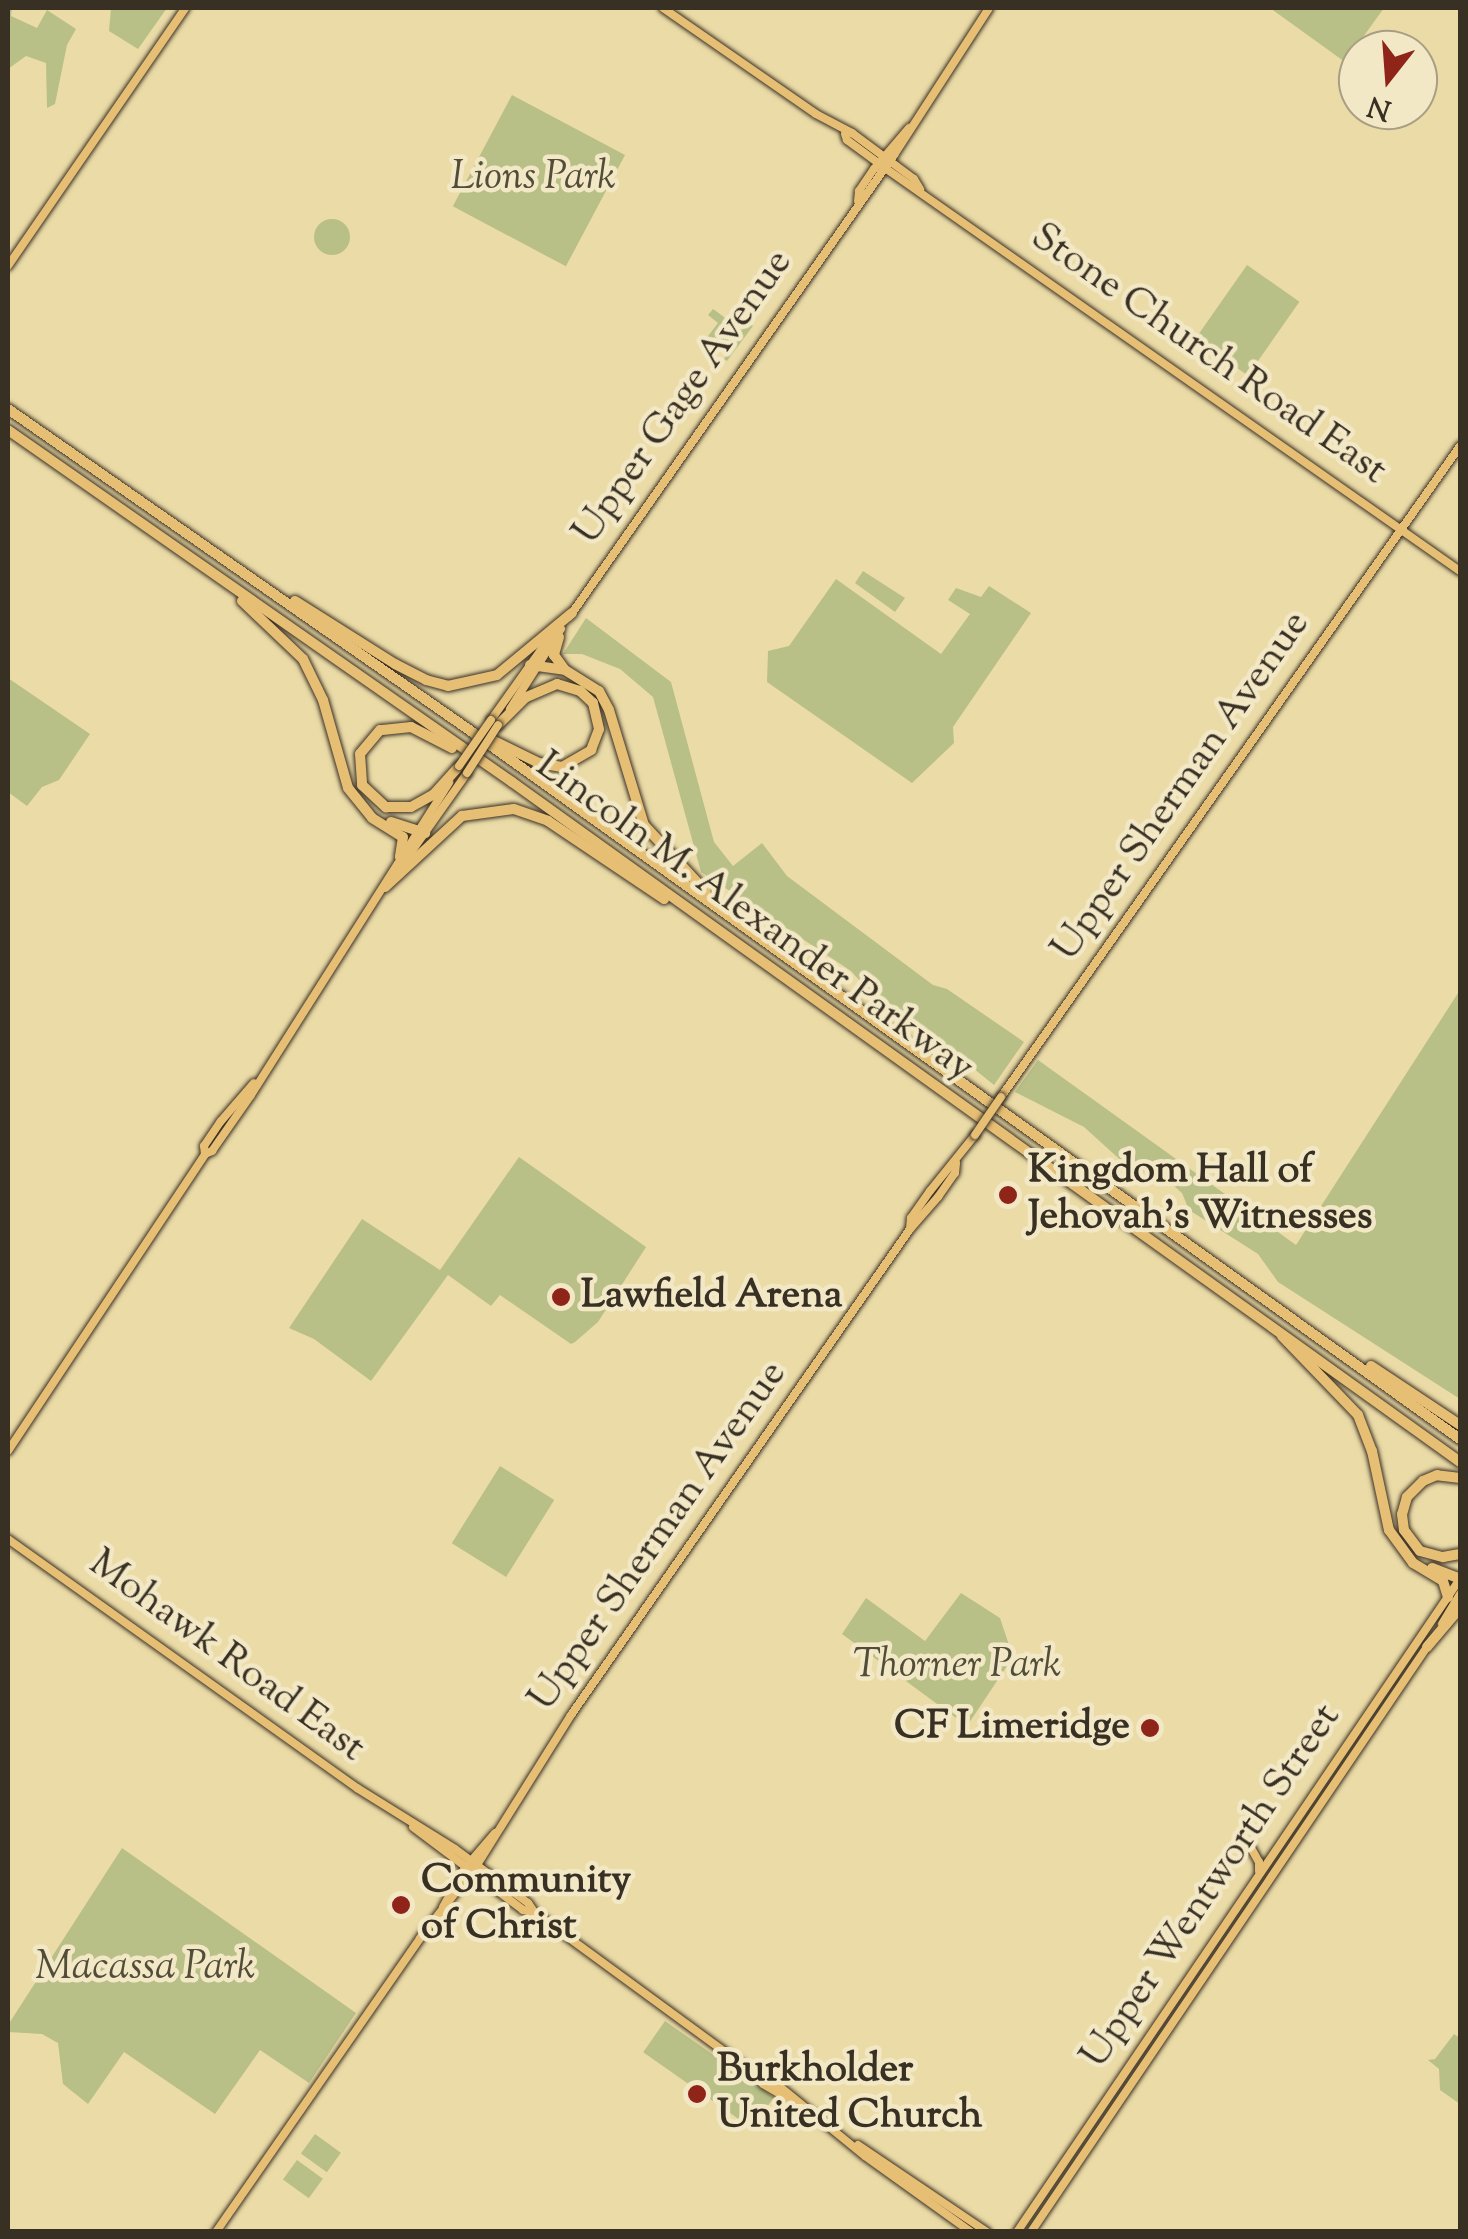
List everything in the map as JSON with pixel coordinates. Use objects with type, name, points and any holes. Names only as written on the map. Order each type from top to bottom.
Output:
[{"type":"highway","name":"Lincoln M. Alexander Parkway","points":[[8,409],[465,727],[1460,1439]]},
{"type":"highway","name":"Lincoln M. Alexander Parkway","points":[[8,430],[512,782],[1460,1462]]},
{"type":"highway","points":[[235,568],[394,664],[448,686],[497,675],[572,613]]},
{"type":"highway","points":[[232,588],[302,659],[323,700],[348,788],[367,812],[403,837],[400,856]]},
{"type":"highway","points":[[560,633],[554,656],[565,670]]},
{"type":"highway","points":[[535,665],[565,670],[586,680],[602,697],[644,825],[720,908]]},
{"type":"highway","points":[[465,727],[539,764],[562,767],[590,750],[599,730],[593,703],[580,690],[557,684],[526,696],[495,722]]},
{"type":"highway","points":[[464,770],[427,800],[394,808],[369,796],[358,765],[372,736],[402,726],[436,739],[512,782]]},
{"type":"highway","points":[[386,887],[462,816],[514,809],[548,821],[700,923],[718,929]]},
{"type":"highway","points":[[367,812],[421,831]]},
{"type":"highway","points":[[1253,1290],[1460,1424]]},
{"type":"highway","points":[[1279,1331],[1358,1415],[1372,1450],[1388,1530],[1412,1563],[1444,1582],[1454,1595]]},
{"type":"highway","points":[[1460,1478],[1437,1475],[1417,1485],[1406,1497],[1402,1522],[1408,1538],[1425,1554],[1460,1554]]},
{"type":"highway","points":[[1402,1550],[1460,1579]]},
{"type":"highway","points":[[1421,1645],[1460,1608]]},
{"type":"main road","points":[[8,266],[185,8]]},
{"type":"main road","name":"Stone Church Road East","points":[[663,8],[845,134],[852,134],[884,163],[1460,572]]},
{"type":"main road","name":"Upper Gage Avenue","points":[[8,1451],[205,1154],[229,1126],[495,722],[989,8]]},
{"type":"main road","name":"Upper Sherman Avenue","points":[[216,2232],[471,1867],[571,1715],[910,1229],[949,1182],[956,1163],[975,1135],[1460,446]]},
{"type":"main road","name":"Upper Gage Avenue","points":[[396,870],[400,856],[421,831]]},
{"type":"main road","name":"Mohawk Road East","points":[[9,1537],[471,1867],[523,1910],[532,1912],[971,2232]]},
{"type":"main road","name":"Upper Wentworth Street","points":[[1017,2232],[1364,1717],[1421,1645],[1460,1579]]},
{"type":"main road","name":"Upper Wentworth Street","points":[[1031,2232],[1403,1684],[1421,1645]]},
{"type":"main road","points":[[1364,1717],[1386,1709]]},
{"type":"main road","points":[[1322,1802],[1336,1758]]},
{"type":"main road","points":[[1250,1846],[1259,1862],[1258,1876]]},
{"type":"main road","name":"Mohawk Road East","points":[[854,2144],[868,2148],[987,2232]]},
{"type":"green space","points":[[8,8],[12,8],[11,16],[37,28],[47,10],[76,29],[67,45],[55,104],[47,108],[46,63],[26,56],[8,69]]},
{"type":"green space","points":[[111,8],[167,8],[138,49],[109,31]]},
{"type":"green space","points":[[1270,8],[1384,8],[1368,30],[1338,30],[1338,57]]},
{"type":"green space","name":"Lions Park","points":[[512,95],[625,155],[566,266],[453,206]]},
{"type":"green space","points":[[332,219],[345,224],[350,237],[345,250],[332,255],[319,250],[314,237],[319,224]]},
{"type":"green space","points":[[1247,265],[1299,302],[1248,375],[1195,339]]},
{"type":"green space","points":[[713,309],[742,330],[748,322],[753,326],[727,361],[724,359],[730,350],[714,337],[706,347],[702,344],[718,323],[708,315]]},
{"type":"green space","points":[[863,571],[905,598],[895,612],[855,583]]},
{"type":"green space","points":[[836,579],[941,654],[970,614],[948,600],[956,588],[981,597],[989,586],[1031,613],[953,727],[954,743],[912,783],[767,682],[768,651],[789,646]]},
{"type":"green space","points":[[586,618],[671,682],[714,842],[733,866],[762,843],[787,876],[933,985],[947,989],[1024,1042],[994,1085],[910,1017],[869,991],[851,971],[701,872],[653,697],[620,669],[582,654],[563,654]]},
{"type":"green space","points":[[8,678],[90,734],[59,780],[42,787],[27,806],[8,792]]},
{"type":"green space","points":[[1460,990],[1460,1399],[1278,1282],[1258,1254],[1189,1210],[1182,1193],[1167,1180],[1126,1165],[1084,1127],[1015,1092],[1038,1060],[1296,1245]]},
{"type":"green space","points":[[519,1157],[646,1247],[598,1322],[575,1342],[571,1344],[500,1295],[491,1306],[448,1275],[371,1381],[314,1339],[289,1328],[362,1219],[440,1270]]},
{"type":"green space","points":[[500,1466],[554,1500],[506,1577],[452,1543]]},
{"type":"green space","name":"Thorner Park","points":[[961,1593],[1000,1618],[1013,1657],[967,1726],[842,1634],[866,1598],[925,1641]]},
{"type":"green space","name":"Macassa Park","points":[[122,1848],[356,2013],[309,2083],[260,2050],[215,2114],[124,2052],[88,2104],[63,2084],[58,2043],[42,2034],[8,2032],[8,2025]]},
{"type":"green space","points":[[665,2021],[774,2097],[752,2128],[643,2052]]},
{"type":"green space","points":[[1454,2034],[1460,2038],[1460,2104],[1440,2090],[1439,2069],[1428,2060],[1435,2059]]},
{"type":"green space","points":[[315,2134],[341,2153],[327,2172],[301,2153]]},
{"type":"green space","points":[[297,2160],[323,2179],[309,2198],[283,2179]]},
{"type":"place","name":"Kingdom Hall of Jehovah's Witnesses","points":[[1008,1195]]},
{"type":"place","name":"Lawfield Arena","points":[[561,1297]]},
{"type":"place","name":"CF Limeridge","points":[[1150,1728]]},
{"type":"place","name":"Community of Christ","points":[[401,1905]]},
{"type":"place","name":"Burkholder United Church","points":[[697,2094]]}]
